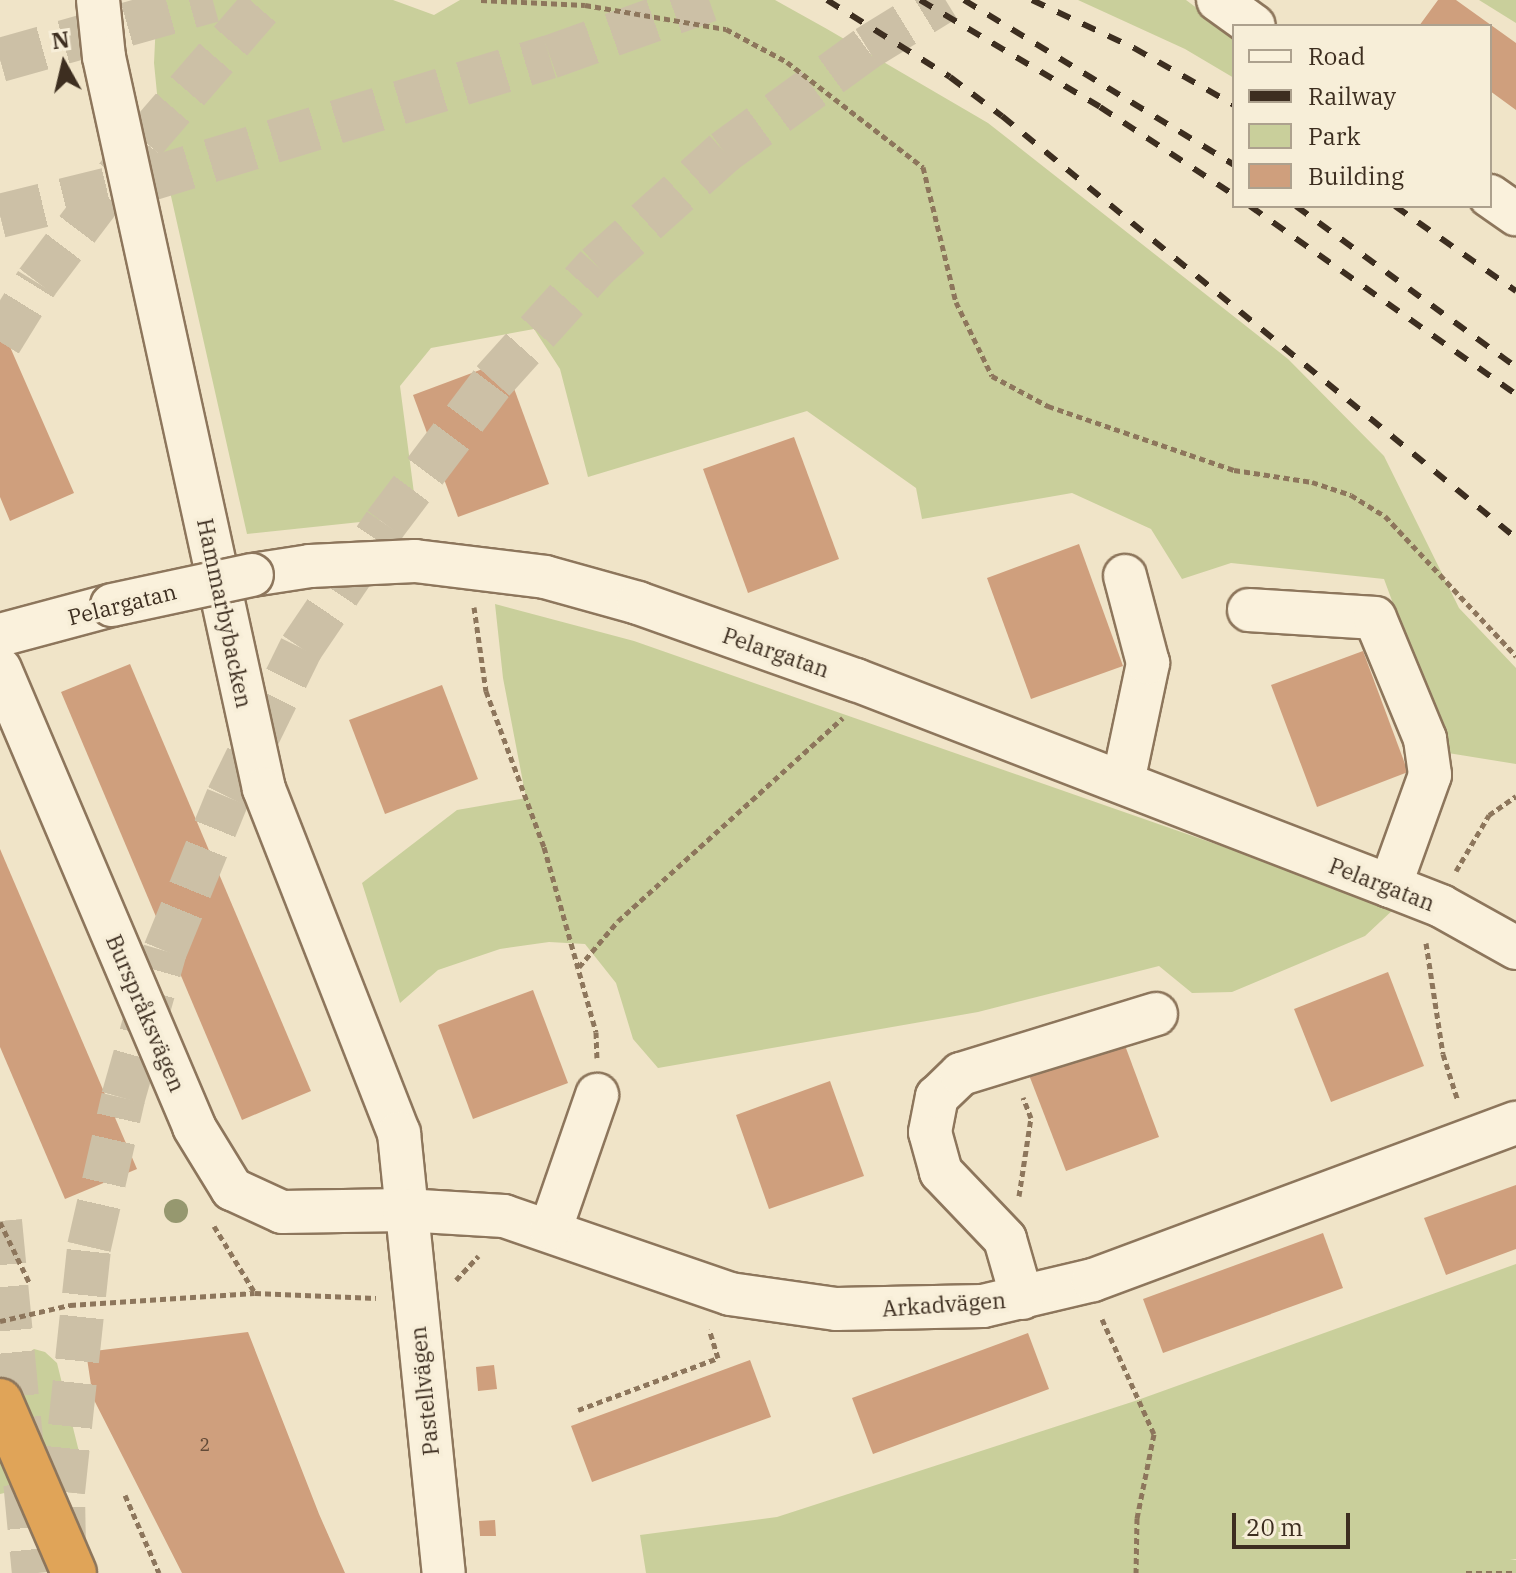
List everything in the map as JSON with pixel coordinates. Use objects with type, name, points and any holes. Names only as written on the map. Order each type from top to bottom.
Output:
[{"type":"highway","points":[[0,1401],[74,1573]]},
{"type":"street","name":"Hammarbybacken","points":[[98,0],[107,73],[264,789],[399,1133],[404,1210]]},
{"type":"street","points":[[1218,0],[1251,24]]},
{"type":"street","points":[[1492,197],[1516,214]]},
{"type":"street","name":"Pelargatan","points":[[0,635],[112,605],[310,566],[415,561],[545,577],[638,603],[856,680],[1123,782],[1441,906],[1516,948]]},
{"type":"street","points":[[1123,782],[1148,663],[1125,576]]},
{"type":"street","points":[[1249,610],[1375,618],[1425,739],[1430,775],[1390,886]]},
{"type":"street","name":"Burspråksvägen","points":[[0,669],[194,1127],[232,1189]]},
{"type":"street","points":[[1022,1298],[1005,1239],[941,1172],[930,1132],[937,1097],[961,1074],[1156,1014]]},
{"type":"street","points":[[551,1228],[597,1095]]},
{"type":"street","name":"Arkadvägen","points":[[404,1210],[504,1216],[551,1228],[730,1294],[836,1309],[983,1306],[1093,1280],[1516,1123]]},
{"type":"street","points":[[232,1189],[282,1212],[404,1210]]},
{"type":"street","name":"Pastellvägen","points":[[404,1210],[444,1573]]},
{"type":"path","points":[[481,0],[585,5],[726,29],[787,62],[923,167],[956,302],[992,376],[1048,406],[1234,470],[1312,482],[1351,495],[1385,516],[1516,656]]},
{"type":"path","points":[[472,566],[476,645],[486,691],[544,847],[579,967],[596,1032],[597,1095]]},
{"type":"path","points":[[579,967],[618,921],[847,714],[856,680]]},
{"type":"path","points":[[1470,1140],[1443,1054],[1424,948],[1464,850],[1489,815],[1516,796]]},
{"type":"path","points":[[990,1066],[1021,1093],[1031,1118],[1025,1177],[1005,1239]]},
{"type":"path","points":[[232,1189],[211,1221],[255,1293]]},
{"type":"path","points":[[0,1222],[29,1282]]},
{"type":"path","points":[[413,1297],[453,1292],[457,1275],[486,1252]]},
{"type":"path","points":[[0,1321],[70,1305],[255,1293],[361,1296]]},
{"type":"path","points":[[578,1410],[718,1358],[706,1317]]},
{"type":"path","points":[[1109,1334],[1154,1434],[1137,1518],[1136,1573]]},
{"type":"path","points":[[125,1495],[159,1573]]},
{"type":"path","points":[[1466,1573],[1516,1573]]},
{"type":"green space","points":[[157,0],[393,0],[434,15],[460,0],[775,0],[827,29],[988,123],[1288,359],[1384,456],[1459,608],[1516,668],[1516,764],[1448,753],[1384,579],[1231,563],[1182,579],[1151,529],[1072,493],[922,519],[916,488],[807,411],[588,477],[560,369],[534,329],[431,348],[400,386],[417,516],[247,534],[164,165],[154,63]]},
{"type":"green space","points":[[1078,0],[1186,0],[1232,34],[1232,77],[1185,49]]},
{"type":"green space","points":[[1479,0],[1516,0],[1516,23]]},
{"type":"green space","points":[[495,604],[634,641],[1396,907],[1365,936],[1232,992],[1192,993],[1159,966],[978,1012],[658,1068],[633,1039],[616,983],[585,944],[549,942],[500,949],[438,970],[400,1003],[362,883],[457,810],[526,798],[503,678]]},
{"type":"green space","points":[[1516,1264],[1516,1559],[1510,1560],[1516,1560],[1516,1573],[646,1573],[640,1535],[777,1517],[1135,1401]]},
{"type":"green space","points":[[34,1349],[45,1352],[57,1363],[85,1476],[67,1491],[52,1482],[0,1494],[0,1372]]},
{"type":"building","points":[[1438,0],[1456,0],[1489,24],[1420,24]]},
{"type":"building","points":[[1492,26],[1516,43],[1516,110],[1492,92]]},
{"type":"building","points":[[0,324],[74,493],[10,521],[0,497]]},
{"type":"building","points":[[504,361],[549,484],[458,517],[413,395]]},
{"type":"building","points":[[794,437],[839,559],[748,593],[703,469]]},
{"type":"building","points":[[1079,544],[1123,666],[1031,699],[987,578]]},
{"type":"building","points":[[1363,651],[1408,772],[1317,807],[1271,685]]},
{"type":"building","points":[[130,664],[311,1091],[242,1120],[61,692]]},
{"type":"building","points":[[442,685],[478,779],[385,814],[349,720]]},
{"type":"building","points":[[0,849],[137,1169],[65,1199],[0,1047]]},
{"type":"building","points":[[1388,972],[1424,1066],[1331,1102],[1294,1009]]},
{"type":"building","points":[[533,990],[568,1083],[473,1119],[438,1025]]},
{"type":"building","points":[[1123,1040],[1159,1137],[1066,1171],[1029,1075]]},
{"type":"building","points":[[830,1081],[864,1176],[769,1209],[736,1115]]},
{"type":"building","points":[[1516,1185],[1516,1249],[1446,1275],[1424,1218]]},
{"type":"building","points":[[1323,1233],[1343,1288],[1163,1353],[1143,1299]]},
{"type":"building","points":[[248,1332],[345,1573],[182,1573],[93,1398],[86,1352]]},
{"type":"building","points":[[1028,1333],[1049,1389],[873,1454],[852,1398]]},
{"type":"building","points":[[750,1360],[771,1417],[592,1482],[571,1426]]},
{"type":"building","points":[[494,1365],[497,1389],[478,1391],[476,1367]]},
{"type":"building","points":[[495,1520],[496,1536],[480,1536],[479,1521]]},
{"type":"tunnel","points":[[0,60],[213,0]]},
{"type":"tunnel","points":[[0,342],[37,282],[144,141],[266,0]]},
{"type":"tunnel","points":[[0,216],[147,180],[550,57],[709,0]]},
{"type":"tunnel","points":[[64,1551],[63,1492],[89,1247],[123,1098],[165,951],[228,797],[301,648],[385,524],[493,381],[597,266],[724,152],[867,48],[945,0]]},
{"type":"tunnel","points":[[0,1221],[34,1573]]},
{"type":"railway","points":[[827,0],[950,77],[1002,116],[1516,538]]},
{"type":"railway","points":[[920,0],[1100,107],[1232,194]]},
{"type":"railway","points":[[964,0],[1232,164]]},
{"type":"railway","points":[[1032,0],[1134,48],[1232,104]]},
{"type":"railway","points":[[1253,208],[1516,394]]},
{"type":"railway","points":[[1299,208],[1516,367]]},
{"type":"railway","points":[[1398,208],[1516,291]]}]
